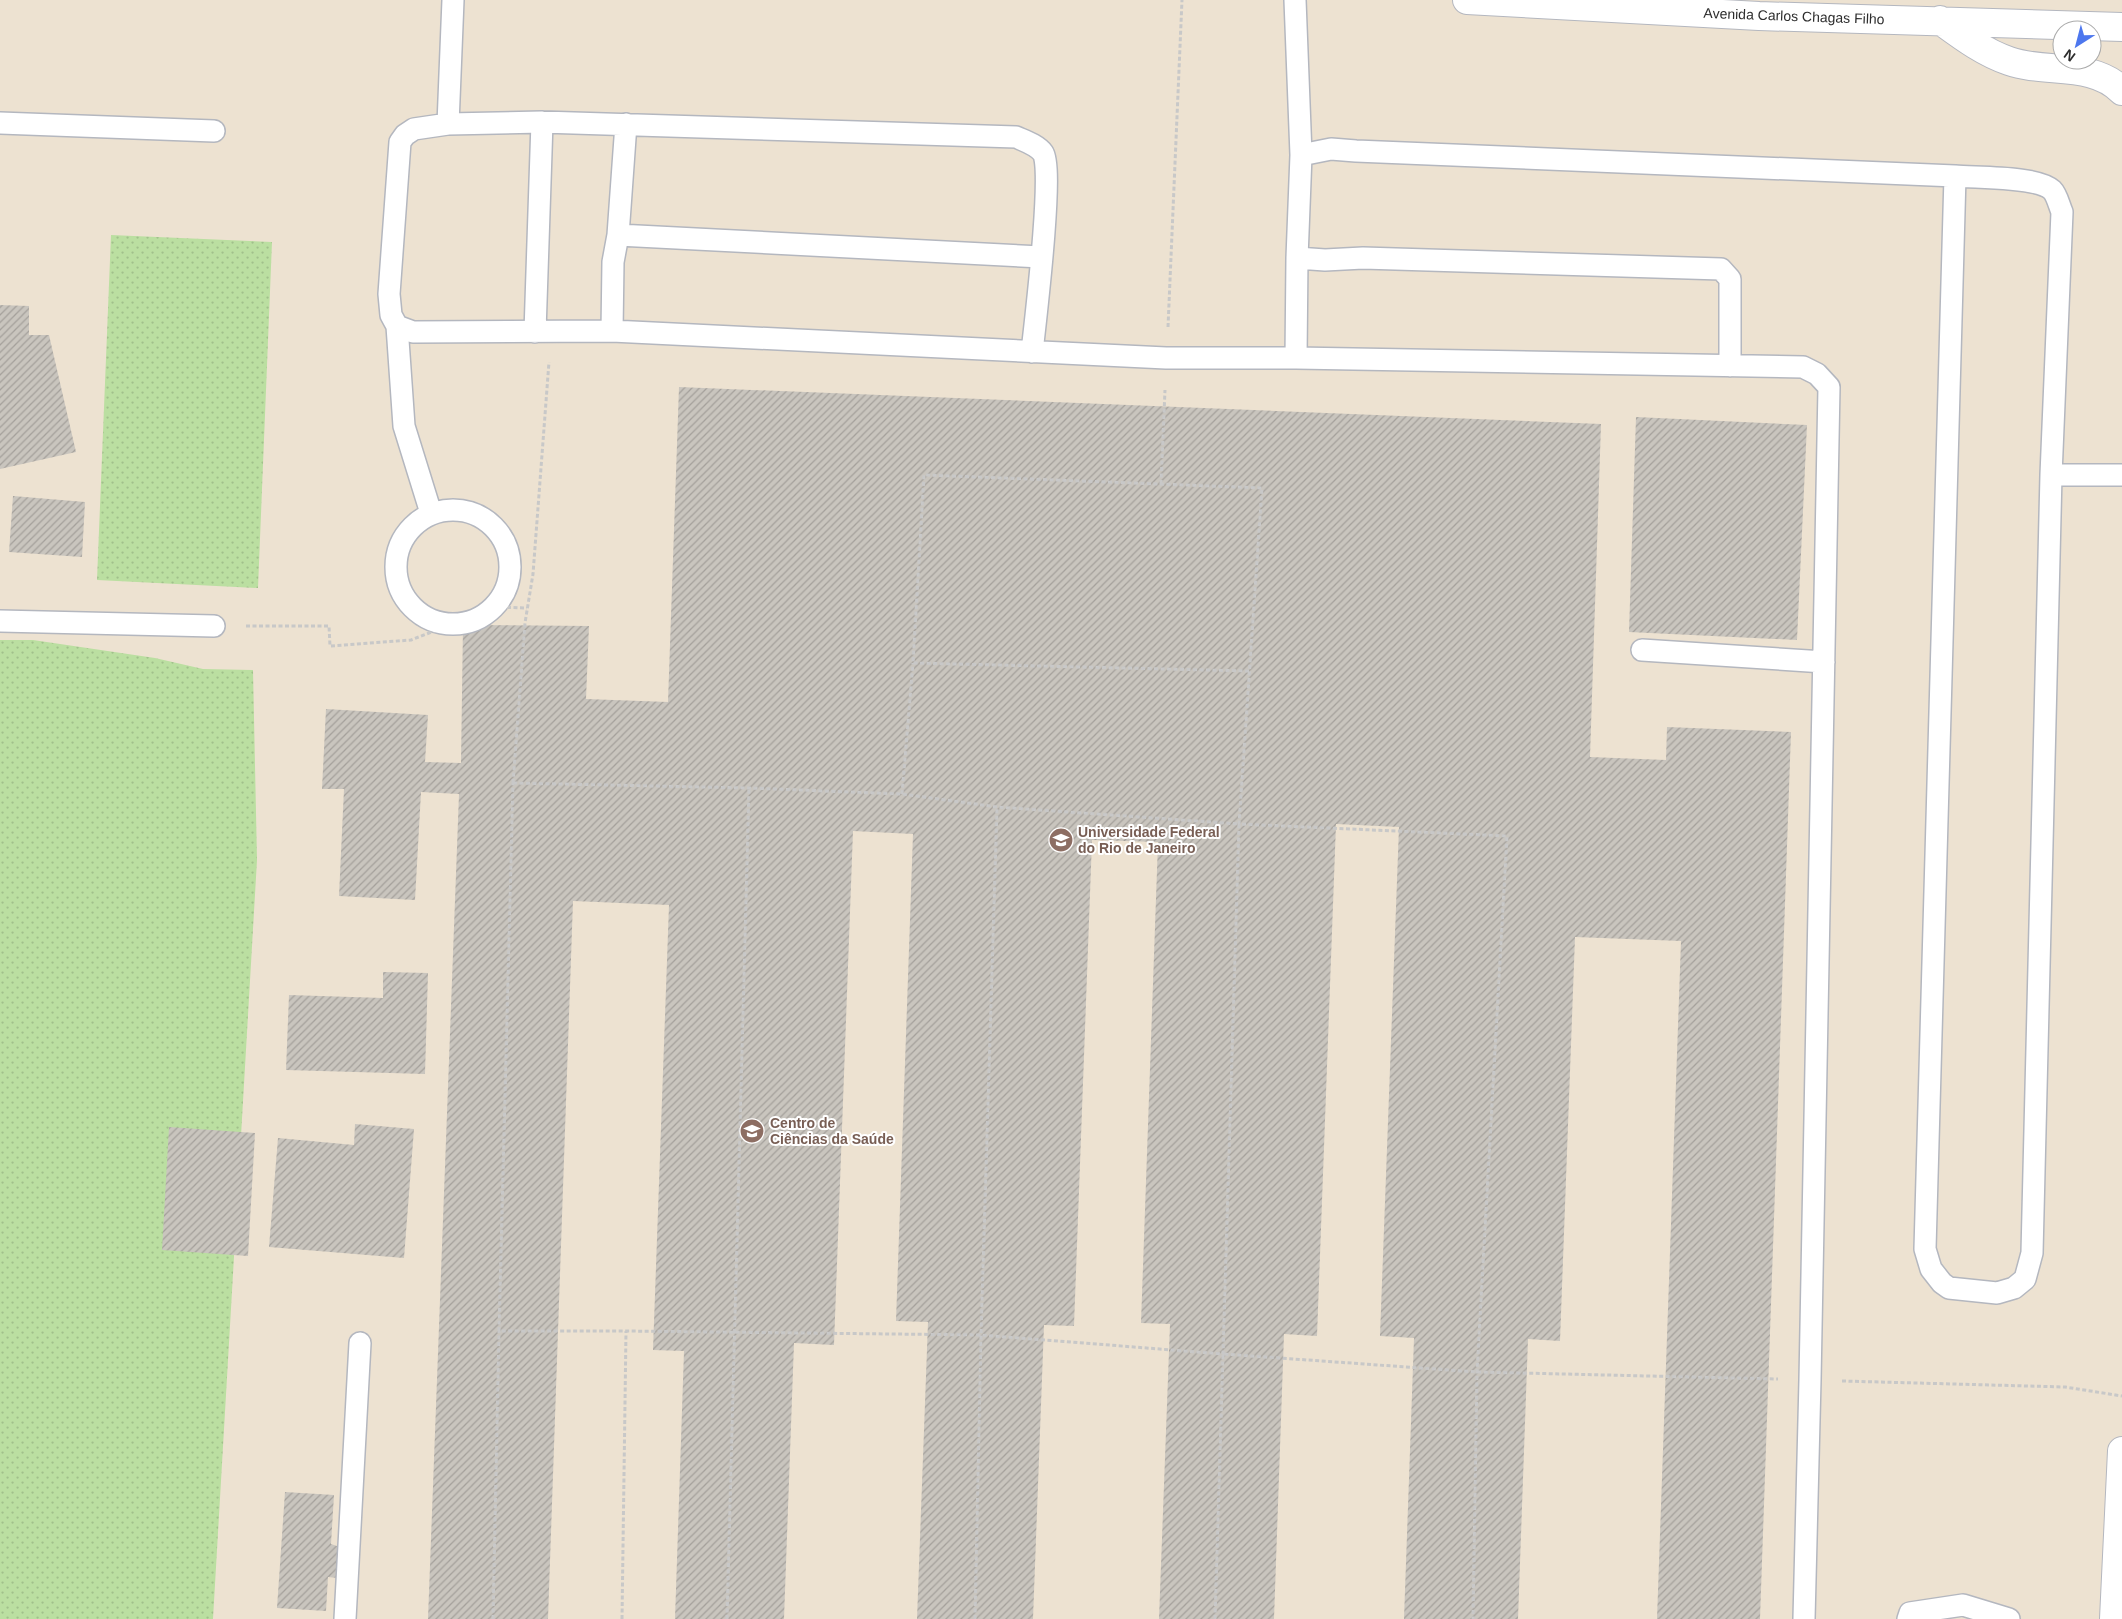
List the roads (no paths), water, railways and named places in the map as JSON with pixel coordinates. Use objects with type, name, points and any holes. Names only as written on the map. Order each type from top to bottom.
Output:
[{"type":"street","name":"Avenida Carlos Chagas Filho","points":[[1467,0],[1756,8],[1940,20],[2122,27]]},
{"type":"street","points":[[1940,20],[1974,45],[2011,62],[2100,75],[2122,91]]},
{"type":"street","points":[[2114,1619],[2122,1451]]},
{"type":"lane","points":[[448,124],[453,0]]},
{"type":"lane","points":[[1295,0],[1301,155],[1296,358]]},
{"type":"lane","points":[[542,122],[544,332]]},
{"type":"lane","points":[[431,513],[404,426],[397,326],[391,315],[389,294],[400,142],[405,135],[414,129],[448,124],[542,122],[1016,137],[1033,144],[1044,153],[1047,168],[1032,352]]},
{"type":"lane","points":[[0,123],[214,131]]},
{"type":"lane","points":[[612,331],[613,262],[618,235],[626,124]]},
{"type":"lane","points":[[1301,155],[1331,149],[1956,176],[2022,180],[2043,184],[2053,191],[2062,212],[2051,475],[2032,1253],[2024,1279],[2014,1288],[1997,1293],[1949,1288],[1942,1283],[1931,1269],[1925,1249],[1956,176]]},
{"type":"lane","points":[[618,235],[1041,257]]},
{"type":"lane","points":[[1297,258],[1325,260],[1363,258],[1721,269],[1730,279],[1730,366]]},
{"type":"lane","points":[[397,326],[413,332],[612,331],[1166,358],[1296,358],[1803,367],[1817,374],[1829,387],[1804,1619]]},
{"type":"lane","points":[[2051,475],[2122,475]]},
{"type":"lane","points":[[448,510],[466,511],[481,517],[495,528],[505,543],[510,559],[510,577],[504,593],[494,608],[482,617],[467,623],[452,624],[432,621],[416,611],[402,595],[396,577],[396,558],[402,539],[414,524],[431,513],[448,510]]},
{"type":"lane","points":[[0,622],[214,626]]},
{"type":"lane","points":[[1642,650],[1824,662]]},
{"type":"lane","points":[[345,1619],[360,1343]]},
{"type":"lane","points":[[1908,1619],[1910,1614],[1963,1606],[2009,1619]]},
{"type":"place","name":"Universidade Federal do Rio de Janeiro","points":[[1061,840]]},
{"type":"place","name":"Centro de Ciências da Saúde","points":[[752,1131]]}]
